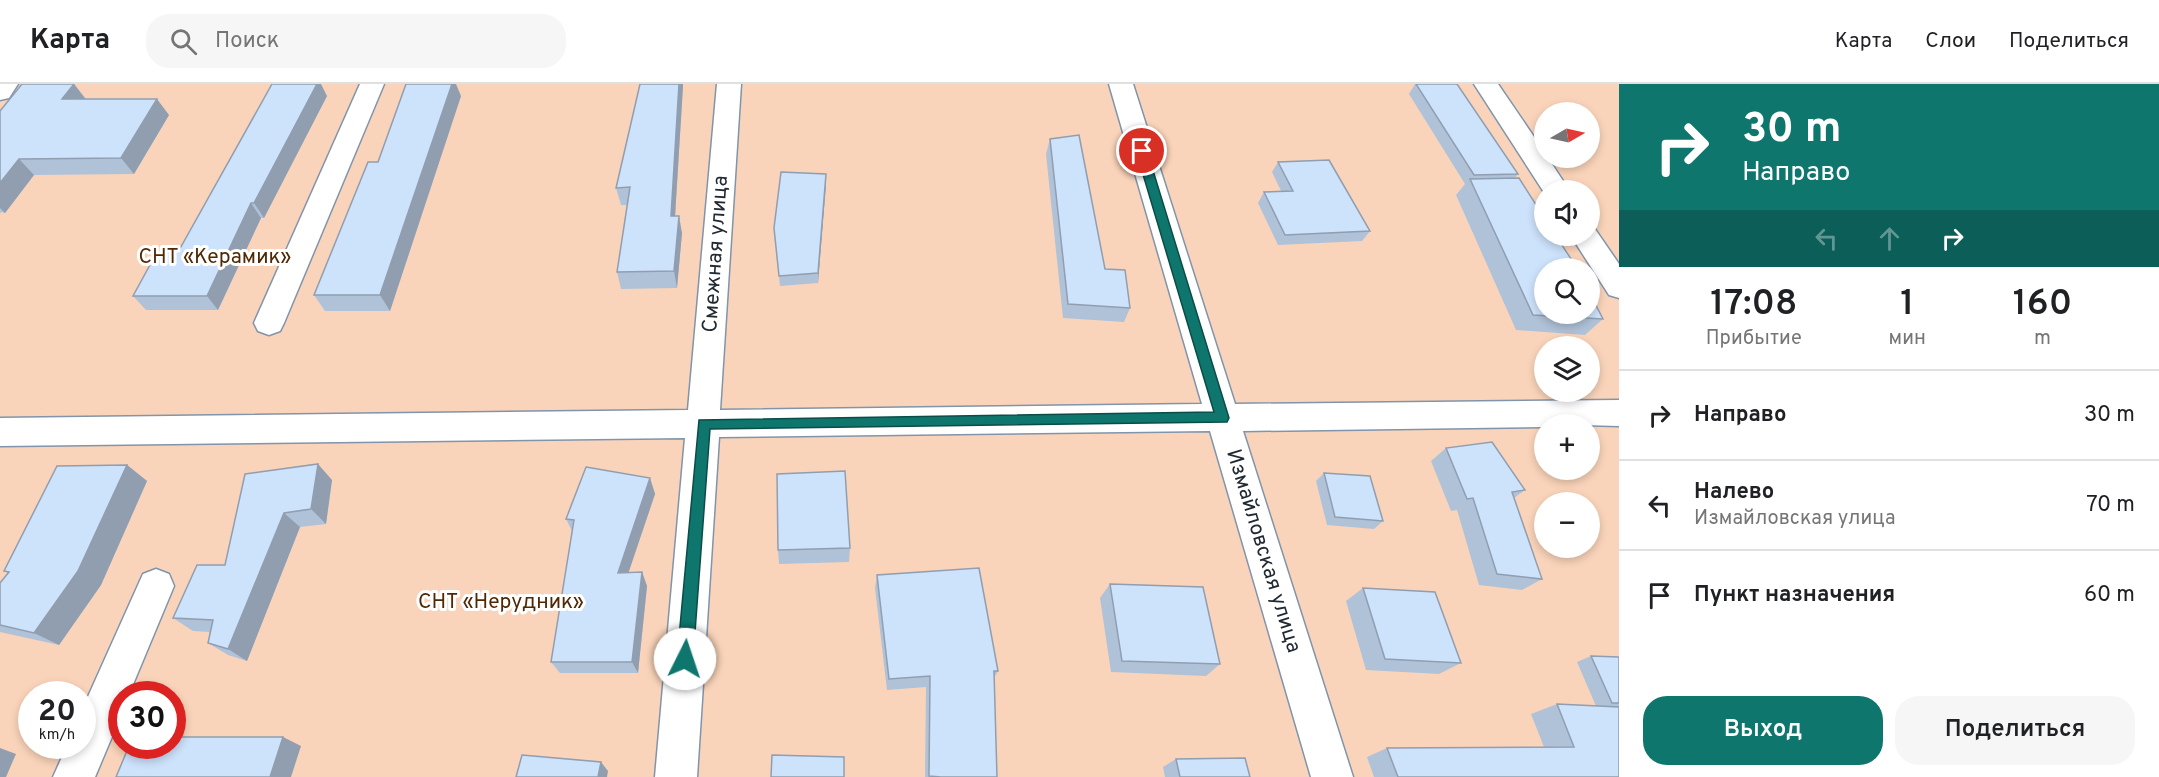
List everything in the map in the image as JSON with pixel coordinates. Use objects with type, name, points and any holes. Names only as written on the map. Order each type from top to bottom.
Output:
[{"type":"street","points":[[0,92],[6,84]]},
{"type":"street","points":[[269,323],[372,84]]},
{"type":"street","name":"Смежная улица","points":[[676,777],[729,84]]},
{"type":"street","name":"Измайловская улица","points":[[1121,84],[1332,777]]},
{"type":"street","points":[[1486,84],[1549,180]]},
{"type":"street","points":[[1592,246],[1619,287]]},
{"type":"street","points":[[0,432],[1619,413]]},
{"type":"street","points":[[74,777],[156,586]]},
{"type":"green space","points":[[0,84],[1619,84],[1619,777],[0,777]]},
{"type":"building","points":[[22,84],[74,84],[62,99],[157,99],[121,158],[19,159],[0,183],[0,111]]},
{"type":"building","points":[[272,84],[317,84],[254,203],[251,203],[207,296],[133,296],[157,252],[178,252]]},
{"type":"building","points":[[406,84],[452,84],[380,295],[314,295],[368,162],[378,162]]},
{"type":"building","points":[[640,84],[679,84],[671,216],[679,216],[674,271],[617,272],[630,187],[616,188]]},
{"type":"building","points":[[1416,84],[1457,84],[1518,174],[1474,175]]},
{"type":"building","points":[[1079,135],[1105,269],[1125,270],[1130,308],[1068,304],[1050,139]]},
{"type":"building","points":[[1329,160],[1370,231],[1285,235],[1264,192],[1293,191],[1278,162]]},
{"type":"building","points":[[781,172],[826,174],[818,273],[779,276],[774,228]]},
{"type":"building","points":[[1519,178],[1534,202],[1534,246],[1563,246],[1570,258],[1534,258],[1534,315],[1533,315],[1470,179]]},
{"type":"building","points":[[1492,442],[1525,490],[1512,492],[1542,579],[1497,574],[1473,498],[1467,499],[1446,448]]},
{"type":"building","points":[[318,464],[311,509],[284,513],[228,649],[208,643],[213,620],[173,618],[197,565],[225,565],[245,474]]},
{"type":"building","points":[[127,465],[78,571],[34,633],[0,625],[0,583],[9,572],[4,571],[57,466]]},
{"type":"building","points":[[586,467],[650,478],[618,573],[642,572],[632,662],[551,662],[574,520],[566,519]]},
{"type":"building","points":[[845,471],[850,548],[778,550],[777,474]]},
{"type":"building","points":[[1324,473],[1370,476],[1383,521],[1335,517]]},
{"type":"building","points":[[979,568],[998,671],[994,671],[997,777],[929,776],[930,676],[889,679],[877,575]]},
{"type":"building","points":[[1110,584],[1203,587],[1220,664],[1122,661]]},
{"type":"building","points":[[1363,588],[1435,592],[1461,663],[1385,659]]},
{"type":"building","points":[[1591,656],[1619,657],[1619,703],[1612,703]]},
{"type":"building","points":[[1557,704],[1619,707],[1619,777],[1398,777],[1387,748],[1574,747]]},
{"type":"building","points":[[186,737],[283,737],[270,777],[116,777],[124,759],[186,759]]},
{"type":"building","points":[[522,755],[601,762],[598,777],[516,777]]},
{"type":"building","points":[[772,755],[844,757],[844,777],[771,777]]},
{"type":"building","points":[[1245,758],[1250,777],[1180,777],[1176,759]]},
{"type":"route","points":[[685,659],[703,424],[1223,418],[1142,151]]},
{"type":"park label","name":"СНТ «Керамик»","points":[[215,257]]},
{"type":"park label","name":"СНТ «Нерудник»","points":[[501,602]]}]
